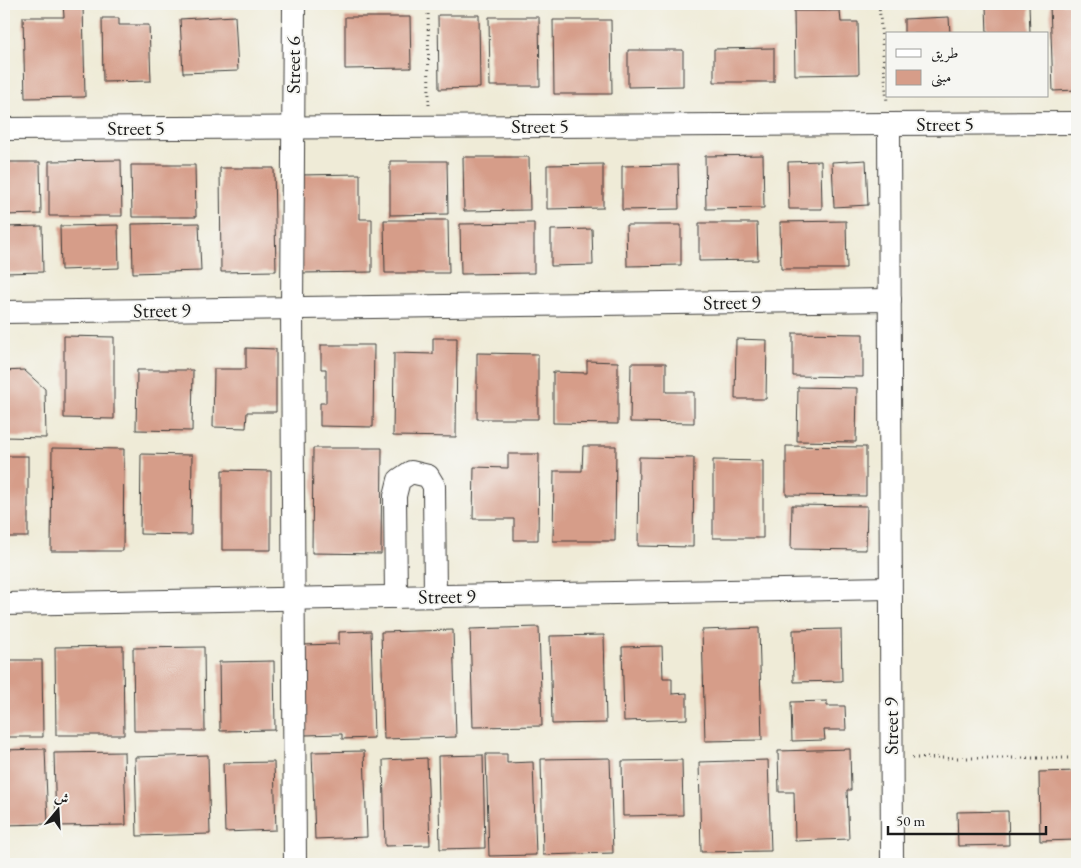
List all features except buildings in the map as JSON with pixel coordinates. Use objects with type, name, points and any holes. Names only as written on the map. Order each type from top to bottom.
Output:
[{"type":"street","name":"Street 6","points":[[294,4],[292,308],[296,864]]},
{"type":"street","name":"Street 5","points":[[4,129],[1077,123]]},
{"type":"street","name":"Street 9","points":[[888,124],[892,864]]},
{"type":"street","name":"Street 9","points":[[4,312],[890,300]]},
{"type":"street","points":[[396,597],[395,496],[399,480],[411,472],[428,476],[434,486],[435,597]]},
{"type":"street","name":"Street 9","points":[[4,604],[890,588]]},
{"type":"path","points":[[428,4],[429,126]]},
{"type":"path","points":[[879,4],[886,97]]},
{"type":"path","points":[[886,98],[888,124]]},
{"type":"path","points":[[892,758],[1077,758]]}]
